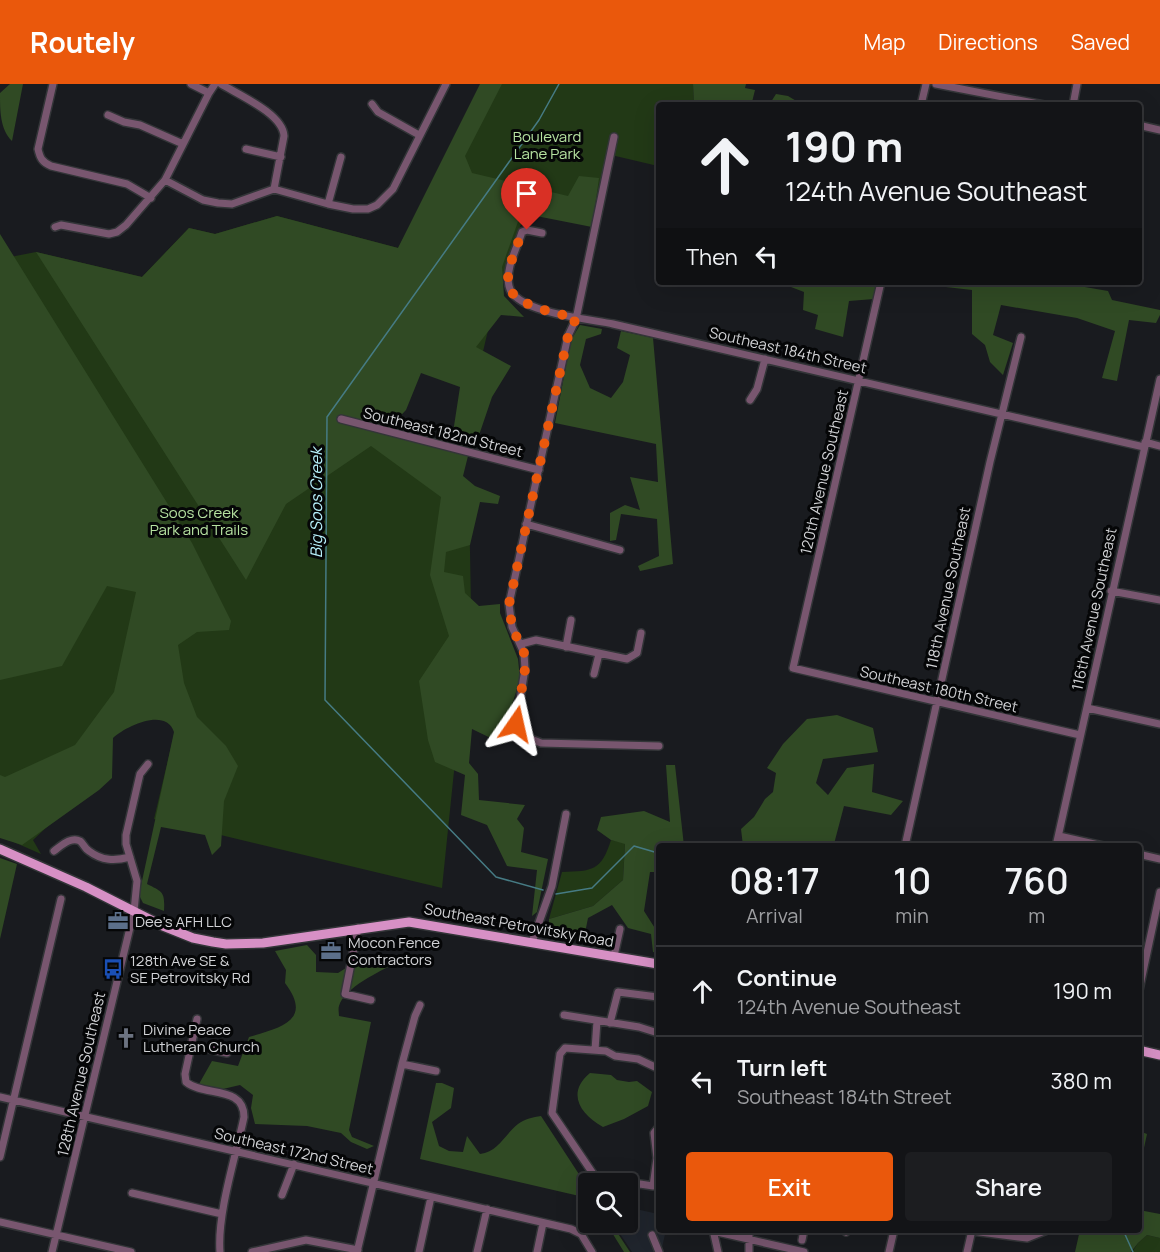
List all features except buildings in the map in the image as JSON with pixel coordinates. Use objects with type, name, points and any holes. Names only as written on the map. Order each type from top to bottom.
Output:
[{"type":"main road","name":"Southeast Petrovitsky Road","points":[[0,849],[86,887],[163,926],[193,938],[226,944],[263,943],[408,922],[656,964]]},
{"type":"main road","points":[[1142,1051],[1160,1055]]},
{"type":"street","points":[[53,84],[38,149],[44,162],[51,166],[127,184],[150,198]]},
{"type":"street","points":[[191,84],[209,93]]},
{"type":"street","points":[[55,227],[61,225],[109,234],[117,232],[126,225],[165,180],[215,84]]},
{"type":"street","points":[[220,84],[273,116],[282,125],[284,136],[274,189]]},
{"type":"street","points":[[165,180],[203,200],[218,203],[232,204],[274,189],[328,204],[353,209],[368,209],[378,205],[393,189],[446,84]]},
{"type":"street","points":[[922,102],[926,84]]},
{"type":"street","points":[[936,84],[1029,102]]},
{"type":"street","points":[[1074,102],[1077,84]]},
{"type":"street","points":[[372,104],[378,112],[419,135]]},
{"type":"street","points":[[108,115],[124,122],[140,125],[183,144]]},
{"type":"street","points":[[1142,126],[1160,130]]},
{"type":"street","points":[[614,137],[576,318],[568,336],[511,592],[510,616],[512,627],[524,653],[525,678],[516,719],[520,731],[530,740],[542,743],[659,746]]},
{"type":"street","points":[[246,150],[281,157]]},
{"type":"street","points":[[328,204],[341,157]]},
{"type":"street","name":"Southeast 184th Street","points":[[542,232],[527,230],[522,232],[509,276],[510,290],[515,297],[527,304],[576,318],[594,320],[1002,414],[1144,445],[1160,446]]},
{"type":"street","name":"120th Avenue Southeast","points":[[793,668],[880,285]]},
{"type":"street","name":"118th Avenue Southeast","points":[[906,843],[1021,337]]},
{"type":"street","points":[[750,399],[757,389],[765,359]]},
{"type":"street","name":"116th Avenue Southeast","points":[[1057,843],[1111,591],[1160,379]]},
{"type":"street","name":"Southeast 182nd Street","points":[[341,419],[539,470]]},
{"type":"street","points":[[526,524],[620,549]]},
{"type":"street","points":[[1111,591],[1160,600]]},
{"type":"street","points":[[566,647],[571,620]]},
{"type":"street","points":[[521,644],[536,640],[627,659],[633,657],[639,649],[641,633]]},
{"type":"street","points":[[594,674],[599,654]]},
{"type":"street","name":"Southeast 180th Street","points":[[793,668],[1080,735]]},
{"type":"street","points":[[1087,708],[1160,724]]},
{"type":"street","name":"128th Avenue Southeast","points":[[52,1252],[134,911],[137,881],[126,835],[140,774],[148,764]]},
{"type":"street","points":[[532,942],[552,886],[566,814]]},
{"type":"street","points":[[1059,836],[1090,843]]},
{"type":"street","points":[[54,851],[64,843],[77,840],[90,852],[105,859],[118,860],[130,857]]},
{"type":"street","points":[[1142,855],[1160,859]]},
{"type":"street","points":[[1142,966],[1160,892]]},
{"type":"street","points":[[0,1157],[61,899]]},
{"type":"street","points":[[358,928],[345,994],[371,1000]]},
{"type":"street","points":[[614,956],[620,929]]},
{"type":"street","points":[[610,1023],[618,992],[656,997]]},
{"type":"street","points":[[252,1252],[280,1249],[312,1240],[357,1251],[402,1064],[420,1005]]},
{"type":"street","points":[[564,1015],[656,1033]]},
{"type":"street","points":[[197,1019],[184,1074],[186,1082],[194,1087],[231,1095],[242,1105],[244,1117],[222,1215],[219,1232],[220,1252]]},
{"type":"street","points":[[595,1050],[597,1021]]},
{"type":"street","points":[[191,1045],[227,1053]]},
{"type":"street","points":[[593,1173],[552,1113],[560,1054],[565,1048],[606,1051],[615,1056],[638,1059],[656,1068]]},
{"type":"street","points":[[402,1064],[436,1071]]},
{"type":"street","name":"Southeast 172nd Street","points":[[0,1097],[571,1229],[581,1234],[592,1252]]},
{"type":"street","points":[[656,1130],[654,1133],[656,1150]]},
{"type":"street","points":[[282,1196],[294,1164]]},
{"type":"street","points":[[638,1185],[653,1186],[656,1165]]},
{"type":"street","points":[[132,1193],[222,1215]]},
{"type":"street","points":[[418,1252],[431,1197]]},
{"type":"street","points":[[477,1252],[487,1209]]},
{"type":"street","points":[[0,1222],[130,1252]]},
{"type":"street","points":[[537,1252],[543,1223]]},
{"type":"street","points":[[714,1233],[718,1252]]},
{"type":"street","points":[[725,1233],[804,1252]]},
{"type":"street","points":[[749,1233],[749,1252]]},
{"type":"street","points":[[802,1240],[803,1233]]},
{"type":"street","points":[[889,1252],[894,1233],[903,1239]]},
{"type":"street","points":[[967,1252],[971,1233]]},
{"type":"street","points":[[993,1233],[1027,1238],[1040,1233]]},
{"type":"street","points":[[652,1234],[659,1252]]},
{"type":"shaded area","points":[[638,1209],[656,1214],[656,1233],[665,1233],[661,1252],[632,1252],[620,1233],[638,1233]]},
{"type":"green space","points":[[10,84],[23,84],[12,141],[5,131],[0,106],[0,93]]},
{"type":"green space","points":[[480,84],[502,84],[465,156],[472,173],[568,196],[579,176],[599,178],[592,227],[521,213],[502,267],[504,296],[524,317],[501,315],[476,347],[511,366],[492,397],[476,444],[452,439],[460,387],[421,373],[406,410],[383,434],[468,456],[463,476],[475,486],[500,496],[498,504],[480,502],[470,545],[446,552],[444,572],[463,576],[465,593],[479,606],[500,604],[500,613],[518,659],[520,679],[509,715],[511,735],[503,744],[472,729],[469,763],[478,774],[479,800],[525,805],[517,819],[524,828],[521,852],[548,859],[537,912],[532,916],[537,870],[507,866],[487,825],[461,815],[465,775],[435,762],[428,740],[419,681],[449,636],[430,575],[441,497],[371,446],[286,504],[246,580],[36,252],[142,277],[189,228],[215,234],[277,216],[398,248]]},
{"type":"green space","name":"Soos Creek Park and Trails","points":[[487,84],[693,84],[694,102],[656,102],[656,166],[607,154],[594,219],[528,204],[496,297],[480,364],[414,346],[392,433],[376,429],[469,497],[471,606],[442,888],[154,819],[176,726],[169,717],[125,716],[49,825],[33,840],[41,854],[0,836],[0,259],[36,252],[142,277],[189,228],[215,234],[277,216],[398,248]]},
{"type":"green space","points":[[693,84],[746,84],[745,88],[755,90],[752,102],[694,102]]},
{"type":"green space","points":[[776,94],[788,96],[798,102],[771,102]]},
{"type":"green space","points":[[0,234],[192,543],[231,621],[229,630],[197,632],[178,645],[184,683],[197,717],[226,746],[238,766],[224,801],[221,846],[212,855],[205,835],[161,827],[147,884],[162,893],[164,911],[143,903],[139,895],[174,732],[170,725],[163,721],[145,721],[136,724],[113,738],[112,778],[99,790],[22,845],[0,838],[0,775],[5,777],[75,745],[114,692],[136,592],[107,586],[62,666],[0,680]]},
{"type":"green space","points":[[786,285],[876,285],[874,299],[849,301],[843,337],[815,329],[818,315],[803,310],[804,292]]},
{"type":"green space","points":[[935,285],[1073,285],[1108,291],[1112,300],[1160,310],[1160,315],[1156,323],[1129,320],[1117,381],[1102,378],[1115,331],[1077,318],[1001,305],[993,335],[1013,343],[1003,375],[990,362],[985,345],[972,334],[972,290]]},
{"type":"green space","points":[[580,325],[602,329],[601,334],[586,339],[580,365],[590,388],[611,398],[623,382],[630,355],[617,348],[621,331],[653,338],[673,564],[640,571],[638,566],[659,556],[657,519],[621,514],[616,540],[610,541],[610,513],[625,505],[640,510],[630,477],[658,482],[656,444],[555,423],[571,340]]},
{"type":"green space","points":[[837,715],[873,728],[878,752],[823,759],[816,783],[828,795],[847,768],[874,764],[872,792],[903,801],[891,815],[844,806],[834,843],[743,843],[741,829],[754,817],[765,799],[773,792],[776,773],[767,768],[783,744],[807,719]]},
{"type":"green space","points":[[666,765],[675,765],[684,843],[656,843],[656,872],[650,872],[644,911],[656,930],[656,953],[653,952],[651,934],[628,928],[612,905],[588,918],[584,938],[549,932],[549,919],[593,906],[623,880],[625,844],[611,840],[597,830],[601,817],[644,811],[670,822]]},
{"type":"green space","points":[[611,840],[625,843],[623,880],[593,906],[549,919],[562,872],[588,870],[594,867],[603,858]]},
{"type":"green space","points":[[0,858],[17,864],[0,939]]},
{"type":"green space","points":[[307,945],[316,955],[316,972],[338,973],[346,968],[351,953],[357,958],[360,968],[374,960],[395,957],[396,963],[355,987],[342,999],[339,1007],[339,1016],[371,1022],[349,1130],[352,1137],[374,1146],[367,1149],[351,1142],[341,1133],[307,1126],[255,1124],[251,1108],[253,1095],[240,1085],[223,1089],[199,1084],[212,1061],[238,1066],[249,1037],[289,1021],[296,1006],[285,983],[286,970],[275,951]]},
{"type":"green space","points":[[590,1073],[611,1075],[617,1080],[637,1081],[652,1092],[648,1106],[603,1127],[588,1116],[579,1103],[579,1088]]},
{"type":"green space","points":[[436,1083],[442,1083],[454,1088],[451,1108],[432,1122],[439,1146],[449,1151],[463,1152],[467,1136],[480,1154],[486,1153],[497,1146],[518,1124],[529,1118],[541,1116],[578,1173],[578,1196],[420,1159]]},
{"type":"green space","points":[[1142,1132],[1147,1134],[1142,1157]]},
{"type":"green space","points":[[1142,1211],[1160,1214],[1160,1238],[1147,1235],[1131,1252],[1075,1252],[1079,1233],[1142,1233]]},
{"type":"green space","points":[[612,1233],[618,1233],[630,1252],[624,1252]]},
{"type":"green space","points":[[1147,1235],[1160,1238],[1160,1252],[1132,1252],[1138,1243]]},
{"type":"waterway","name":"Big Soos Creek","points":[[543,890],[496,877],[325,700],[327,417],[539,120],[559,84]]},
{"type":"waterway","name":"Big Soos Creek","points":[[556,894],[592,888],[634,846],[656,852]]},
{"type":"waterway","name":"Big Soos Creek","points":[[1124,1233],[1133,1252]]},
{"type":"place","name":"Dee's AFH LLC","points":[[118,921]]},
{"type":"place","name":"Mocon Fence Contractors","points":[[331,951]]},
{"type":"place","name":"128th Ave SE & SE Petrovitsky Rd","points":[[113,969]]},
{"type":"place","name":"Divine Peace Lutheran Church","points":[[126,1038]]},
{"type":"route","points":[[516,724],[525,669],[524,653],[512,627],[509,604],[568,336],[576,318],[522,302],[510,290],[508,284],[512,262],[522,232],[527,230]]},
{"type":"park label","name":"Boulevard Lane Park","points":[[547,144]]}]
